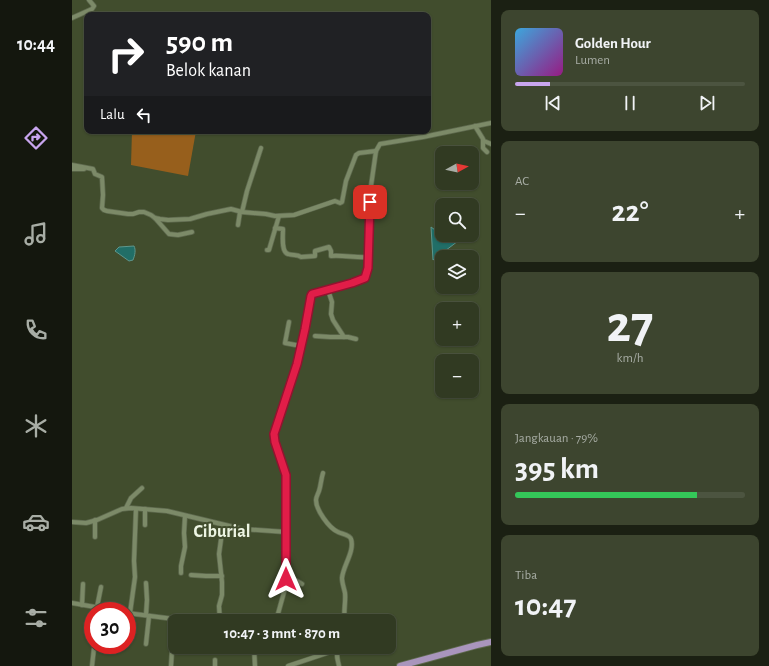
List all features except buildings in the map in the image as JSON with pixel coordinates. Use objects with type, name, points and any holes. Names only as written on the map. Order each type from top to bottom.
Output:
[{"type":"main road","points":[[400,666],[491,642]]},
{"type":"street","points":[[85,12],[92,9],[94,6],[90,0]]},
{"type":"street","points":[[72,18],[84,13]]},
{"type":"street","points":[[278,614],[286,581],[286,475],[275,442],[274,434],[294,376],[311,296],[312,294],[365,278],[368,268],[370,193],[376,151],[380,144],[383,142],[423,137],[491,123]]},
{"type":"street","points":[[475,126],[484,141],[491,144]]},
{"type":"street","points":[[484,141],[483,148],[486,152]]},
{"type":"street","points":[[238,225],[247,191],[262,148]]},
{"type":"street","points":[[155,218],[168,220],[185,219],[226,210],[275,216],[294,215],[335,201],[340,204],[342,202],[346,181],[356,155],[359,153],[376,151]]},
{"type":"street","points":[[72,165],[93,169],[95,174],[102,178],[102,208],[104,210],[128,214],[144,212],[155,218],[169,234],[178,235],[192,232]]},
{"type":"street","points":[[72,169],[89,168]]},
{"type":"street","points":[[267,250],[269,250],[279,216]]},
{"type":"street","points":[[275,228],[283,230],[283,247],[288,254],[299,255],[301,257],[315,256],[315,251],[329,247],[331,256],[344,255],[356,258],[368,257]]},
{"type":"street","points":[[328,290],[332,302],[331,314],[333,320],[344,337]]},
{"type":"street","points":[[289,322],[285,343],[301,346]]},
{"type":"street","points":[[314,336],[356,339]]},
{"type":"street","points":[[323,473],[316,499],[319,511],[336,531],[350,536],[352,540],[350,553],[342,579],[345,594],[344,614]]},
{"type":"street","points":[[126,508],[131,498],[142,488]]},
{"type":"street","points":[[72,522],[83,523],[95,520],[126,508],[167,511],[223,525],[251,530],[286,532]]},
{"type":"street","points":[[130,602],[135,577],[134,561],[136,509]]},
{"type":"street","points":[[145,509],[145,525]]},
{"type":"street","points":[[181,573],[185,547],[185,516]]},
{"type":"street","points":[[95,520],[95,537]]},
{"type":"street","points":[[220,614],[219,603],[222,595],[222,576],[219,554],[223,525]]},
{"type":"street","points":[[191,575],[222,576]]},
{"type":"street","points":[[286,581],[295,580],[302,584]]},
{"type":"street","points":[[146,583],[148,615],[146,644]]},
{"type":"street","points":[[72,603],[82,605],[83,584]]},
{"type":"street","points":[[98,602],[101,587]]},
{"type":"street","points":[[136,614],[168,618]]},
{"type":"street","points":[[92,666],[93,654]]},
{"type":"street","points":[[171,666],[172,654]]},
{"type":"street","points":[[254,654],[255,666]]},
{"type":"street","points":[[288,666],[323,654]]},
{"type":"street","points":[[337,654],[339,666]]},
{"type":"street","points":[[215,660],[215,666]]},
{"type":"shaded area","points":[[132,134],[195,134],[188,176],[131,165]]},
{"type":"water","points":[[431,227],[435,230],[435,242],[457,242],[446,250],[435,250],[435,258],[433,260]]},
{"type":"water","points":[[134,246],[135,253],[133,260],[129,261],[115,251],[119,247]]},
{"type":"district","name":"Ciburial","points":[[222,532]]},
{"type":"route","points":[[286,579],[286,475],[275,442],[274,434],[294,376],[312,294],[352,283],[365,278],[367,274],[370,202]]}]
